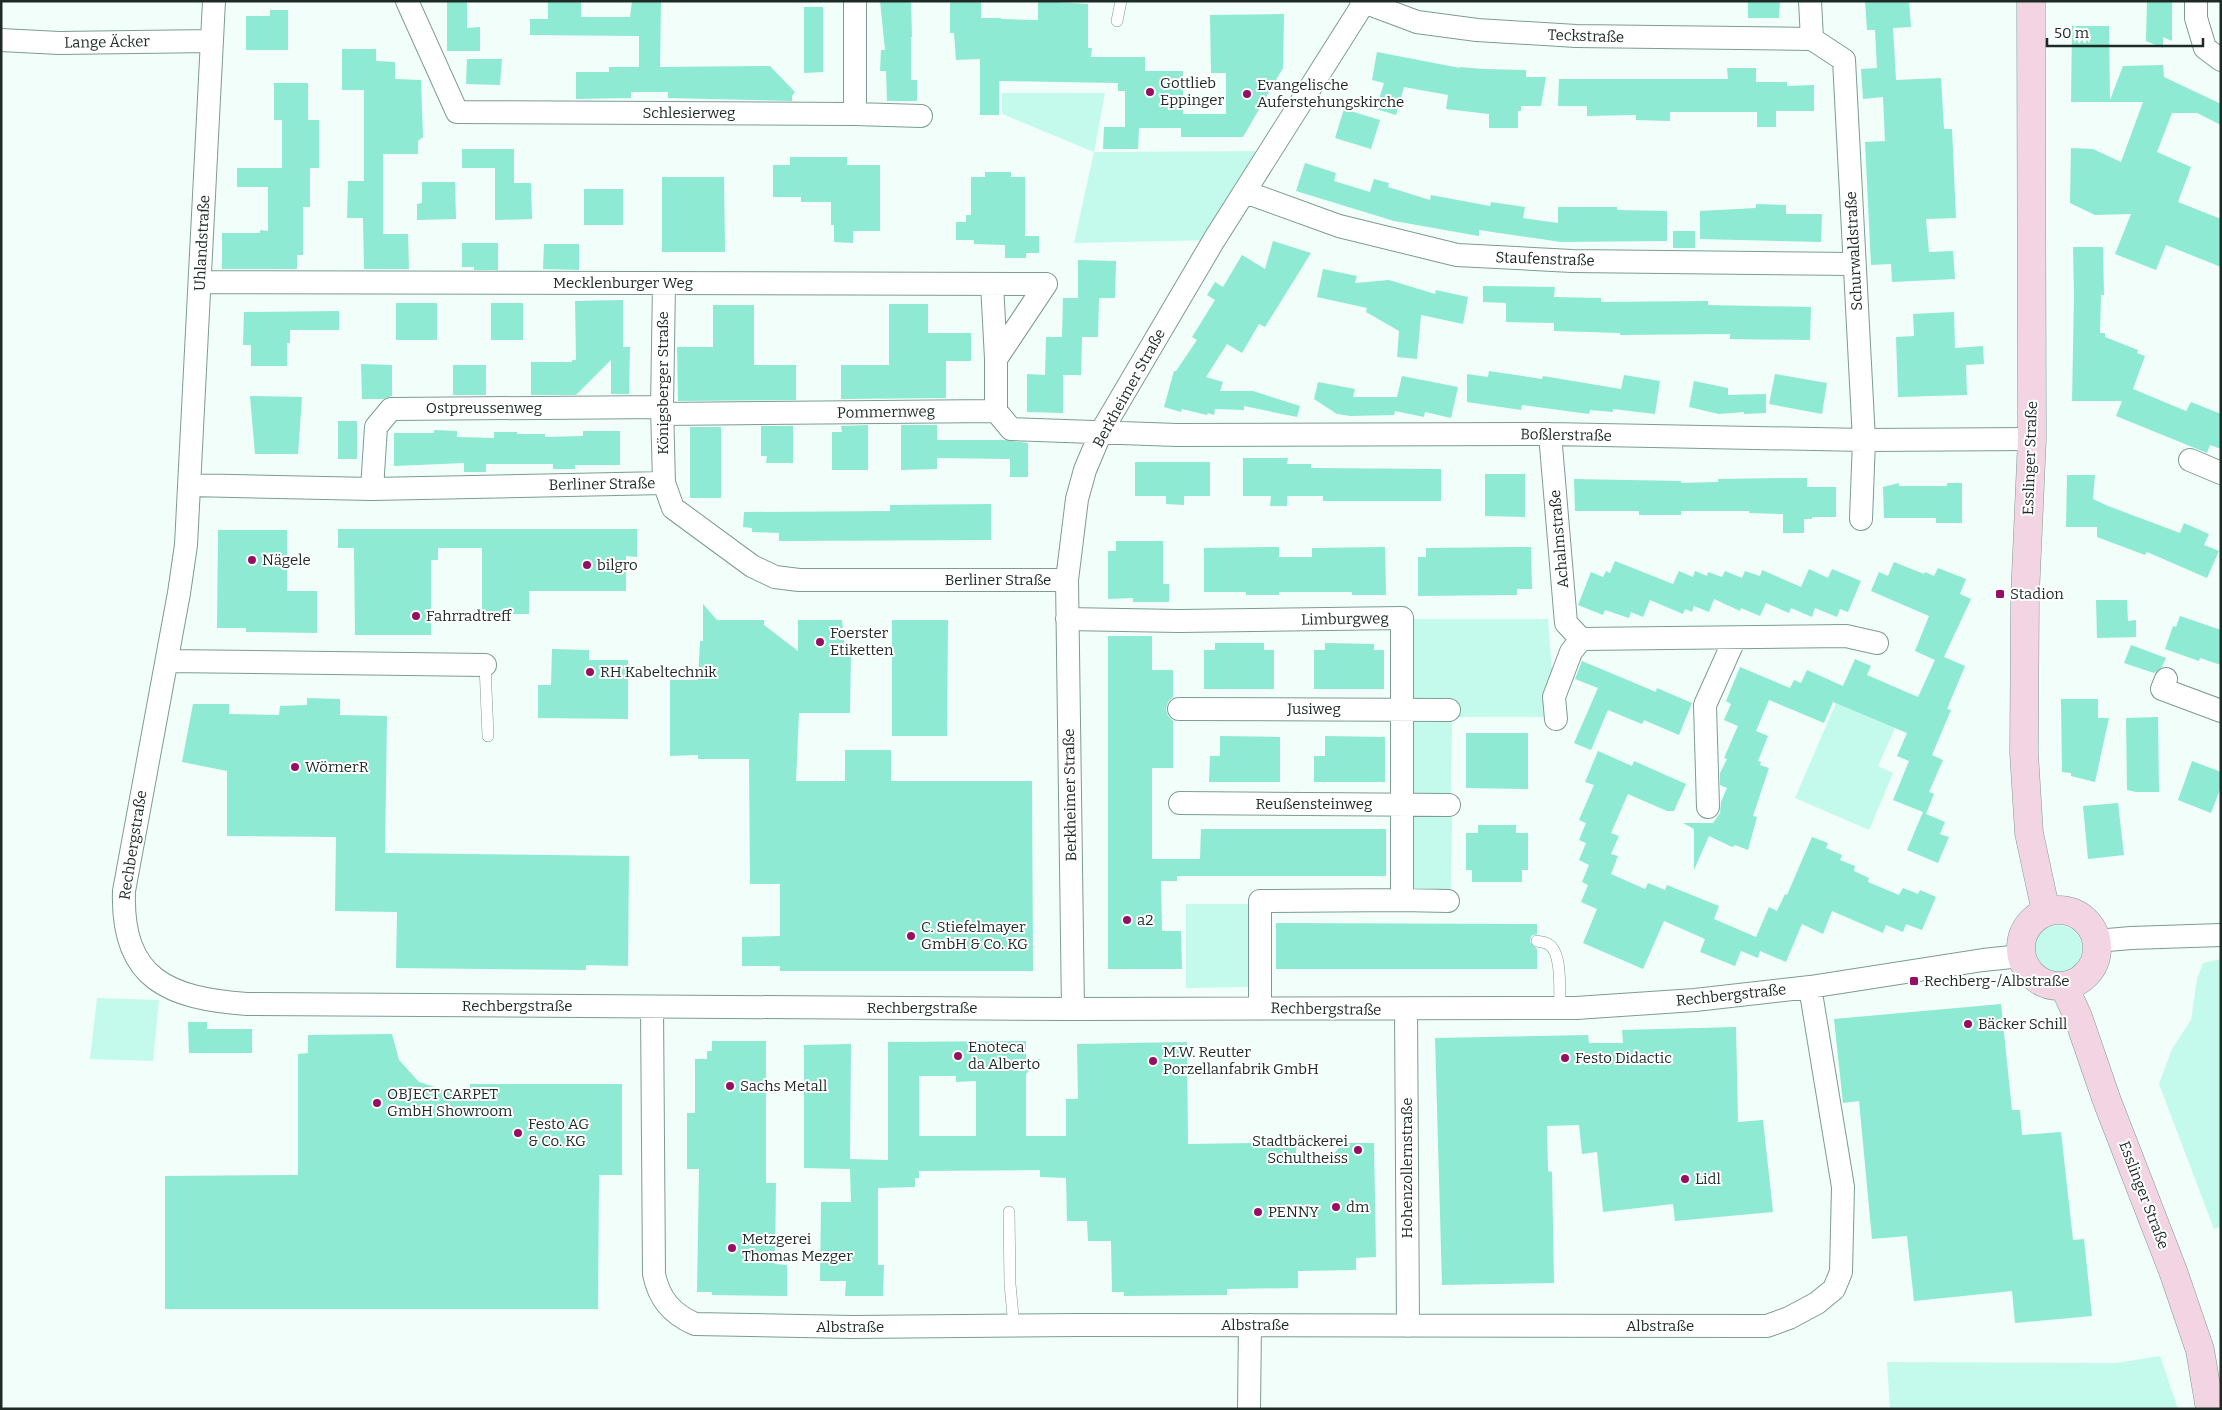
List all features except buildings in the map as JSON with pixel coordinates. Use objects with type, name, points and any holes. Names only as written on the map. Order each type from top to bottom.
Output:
[{"type":"main road","name":"Esslinger Straße","points":[[2030,1],[2032,438],[2025,596],[2024,754],[2029,833],[2046,912]]},
{"type":"main road","points":[[2062,910],[2078,915],[2089,924],[2096,941],[2095,960],[2090,970],[2076,982],[2064,986],[2051,985],[2036,979],[2026,968],[2021,956],[2023,933],[2033,919],[2046,912],[2062,910]]},
{"type":"main road","name":"Esslinger Straße","points":[[2064,986],[2078,1017],[2106,1101],[2173,1271],[2200,1350],[2210,1409]]},
{"type":"street","name":"Uhlandstraße","points":[[189,485],[214,1]]},
{"type":"street","name":"Schlesierweg","points":[[407,1],[457,112],[920,116]]},
{"type":"street","points":[[855,1],[855,114]]},
{"type":"street","points":[[1810,1],[1812,39]]},
{"type":"street","points":[[2196,1],[2196,18],[2205,48],[2221,60]]},
{"type":"street","name":"Teckstraße","points":[[1364,2],[1417,22],[1476,30],[1576,36],[1812,39]]},
{"type":"street","name":"Berkheimer Straße","points":[[1073,1009],[1067,580],[1077,499],[1085,470],[1101,432],[1245,192],[1364,2]]},
{"type":"street","name":"Schurwaldstraße","points":[[1812,39],[1844,60],[1864,440],[1861,519]]},
{"type":"street","name":"Lange Äcker","points":[[1,40],[59,42],[212,41]]},
{"type":"street","name":"Staufenstraße","points":[[1245,192],[1339,226],[1457,255],[1572,261],[1854,264]]},
{"type":"street","name":"Mecklenburger Weg","points":[[200,282],[1046,284],[996,359]]},
{"type":"street","name":"Königsberger Straße","points":[[664,284],[662,410],[664,483]]},
{"type":"street","points":[[992,284],[996,359],[996,411],[1011,429],[1101,432]]},
{"type":"street","name":"Ostpreussenweg","points":[[372,489],[376,428],[391,409],[662,410]]},
{"type":"street","name":"Pommernweg","points":[[662,410],[996,411]]},
{"type":"street","name":"Boßlerstraße","points":[[1101,432],[1177,436],[1550,434],[1864,440],[2032,438]]},
{"type":"street","name":"Achalmstraße","points":[[1550,434],[1566,623],[1580,639]]},
{"type":"street","points":[[2190,460],[2221,473]]},
{"type":"street","name":"Berliner Straße","points":[[189,485],[372,489],[664,483],[673,508],[752,566],[775,577],[799,580],[1067,580]]},
{"type":"street","name":"Rechbergstraße","points":[[189,485],[185,554],[167,661],[132,840],[123,904],[126,931],[135,954],[149,972],[162,984],[197,998],[247,1004],[652,1007],[1406,1010],[1560,1008],[1695,1000],[1810,987],[2021,956]]},
{"type":"street","name":"Limburgweg","points":[[1068,619],[1402,618],[1404,804],[1402,900]]},
{"type":"street","points":[[1556,719],[1554,697],[1571,652],[1580,639],[1846,636],[1877,643]]},
{"type":"street","points":[[1708,807],[1705,705],[1735,638]]},
{"type":"street","points":[[167,661],[485,665]]},
{"type":"street","points":[[2166,679],[2162,689],[2221,711]]},
{"type":"street","name":"Jusiweg","points":[[1179,709],[1449,710]]},
{"type":"street","name":"Reußensteinweg","points":[[1180,803],[1449,805]]},
{"type":"street","points":[[1260,1008],[1260,901],[1448,901]]},
{"type":"street","points":[[2096,941],[2221,935]]},
{"type":"street","name":"Albstraße","points":[[652,1007],[654,1274],[660,1294],[678,1315],[695,1324],[1014,1327],[1250,1325],[1767,1326],[1790,1318],[1817,1303],[1834,1289],[1841,1272],[1843,1187],[1810,987]]},
{"type":"street","name":"Hohenzollernstraße","points":[[1406,1010],[1408,1326]]},
{"type":"street","points":[[1249,1409],[1250,1325]]},
{"type":"lane","points":[[1117,21],[1121,1]]},
{"type":"lane","points":[[485,665],[488,736]]},
{"type":"lane","points":[[1537,941],[1549,944],[1555,952],[1558,962],[1560,1008]]},
{"type":"lane","points":[[1009,1212],[1010,1284],[1014,1327]]},
{"type":"green space","points":[[1002,93],[1105,93],[1094,152],[1002,114]]},
{"type":"green space","points":[[1270,151],[1214,240],[1074,243],[1094,152]]},
{"type":"green space","points":[[1413,619],[1548,619],[1553,685],[1552,717],[1452,717],[1451,801],[1413,796]]},
{"type":"green space","points":[[1836,703],[1895,728],[1878,766],[1893,773],[1869,830],[1795,798]]},
{"type":"green space","points":[[1452,811],[1451,895],[1413,890],[1413,818],[1416,813]]},
{"type":"green space","points":[[1186,904],[1249,904],[1249,987],[1186,988]]},
{"type":"green space","points":[[2053,925],[2063,925],[2075,932],[2082,944],[2082,954],[2075,966],[2063,973],[2053,973],[2045,969],[2038,962],[2034,954],[2034,944],[2038,936],[2045,929]]},
{"type":"green space","points":[[2221,959],[2221,1226],[2214,1229],[2159,1084],[2172,1049],[2191,1020],[2197,979],[2203,963]]},
{"type":"green space","points":[[97,998],[159,1000],[153,1061],[90,1059]]},
{"type":"green space","points":[[2160,1356],[2178,1409],[1890,1409],[1887,1362],[2116,1363]]},
{"type":"place","name":"Gottlieb Eppinger","points":[[1150,92]]},
{"type":"place","name":"Evangelische Auferstehungskirche","points":[[1247,94]]},
{"type":"place","name":"Nägele","points":[[252,560]]},
{"type":"place","name":"bilgro","points":[[587,565]]},
{"type":"place","name":"Stadion","points":[[2000,594]]},
{"type":"place","name":"Fahrradtreff","points":[[416,616]]},
{"type":"place","name":"Foerster Etiketten","points":[[820,642]]},
{"type":"place","name":"RH Kabeltechnik","points":[[590,672]]},
{"type":"place","name":"WörnerR","points":[[295,767]]},
{"type":"place","name":"a2","points":[[1127,920]]},
{"type":"place","name":"C. Stiefelmayer GmbH & Co. KG","points":[[911,936]]},
{"type":"place","name":"Rechberg-/Albstraße","points":[[1914,981]]},
{"type":"place","name":"Bäcker Schill","points":[[1968,1024]]},
{"type":"place","name":"Enoteca da Alberto","points":[[958,1056]]},
{"type":"place","name":"Festo Didactic","points":[[1565,1058]]},
{"type":"place","name":"M.W. Reutter Porzellanfabrik GmbH","points":[[1153,1061]]},
{"type":"place","name":"Sachs Metall","points":[[730,1086]]},
{"type":"place","name":"OBJECT CARPET GmbH Showroom","points":[[377,1103]]},
{"type":"place","name":"Festo AG & Co. KG","points":[[518,1133]]},
{"type":"place","name":"Stadtbäckerei Schultheiss","points":[[1358,1150]]},
{"type":"place","name":"Lidl","points":[[1685,1179]]},
{"type":"place","name":"dm","points":[[1336,1207]]},
{"type":"place","name":"PENNY","points":[[1258,1212]]},
{"type":"place","name":"Metzgerei Thomas Mezger","points":[[732,1248]]}]
